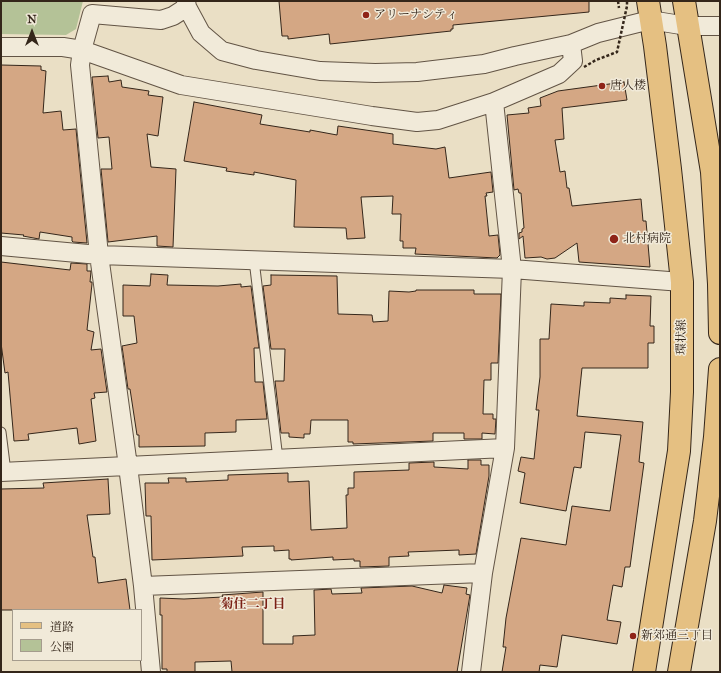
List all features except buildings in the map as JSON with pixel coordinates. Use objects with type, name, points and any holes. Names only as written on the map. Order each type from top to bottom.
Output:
[{"type":"main road","points":[[684,1],[712,172],[719,284],[720,333]]},
{"type":"main road","name":"環状線","points":[[644,672],[679,451],[682,392],[682,282],[669,162],[649,10]]},
{"type":"main road","points":[[679,672],[705,521],[715,437],[720,369]]},
{"type":"street","points":[[151,672],[143,586],[99,255],[80,65],[82,50],[92,14],[161,20],[173,16],[186,4],[201,33],[222,51],[263,61],[320,71],[375,73],[417,72],[484,64],[571,44],[649,10],[687,26],[720,26]]},
{"type":"street","points":[[1,46],[63,47],[82,50],[181,85],[417,122],[438,120],[494,102],[559,74],[573,61],[571,44]]},
{"type":"street","points":[[471,672],[483,573],[505,448],[512,269],[494,102]]},
{"type":"street","points":[[1,246],[99,255],[512,269],[682,282]]},
{"type":"street","points":[[3,472],[505,448]]},
{"type":"street","points":[[143,586],[483,573]]},
{"type":"lane","points":[[254,260],[278,459]]},
{"type":"lane","points":[[1,432],[3,472]]},
{"type":"path","points":[[584,67],[596,60],[617,52],[627,1]]},
{"type":"green space","points":[[1,1],[83,1],[76,29],[66,35],[1,34]]},
{"type":"place","name":"アリーナシティ","points":[[366,15]]},
{"type":"place","name":"唐人楼","points":[[602,86]]},
{"type":"place","name":"北村病院","points":[[614,239]]},
{"type":"place","name":"新郊通三丁目","points":[[633,636]]},
{"type":"district","name":"菊住二丁目","points":[[253,605]]}]
